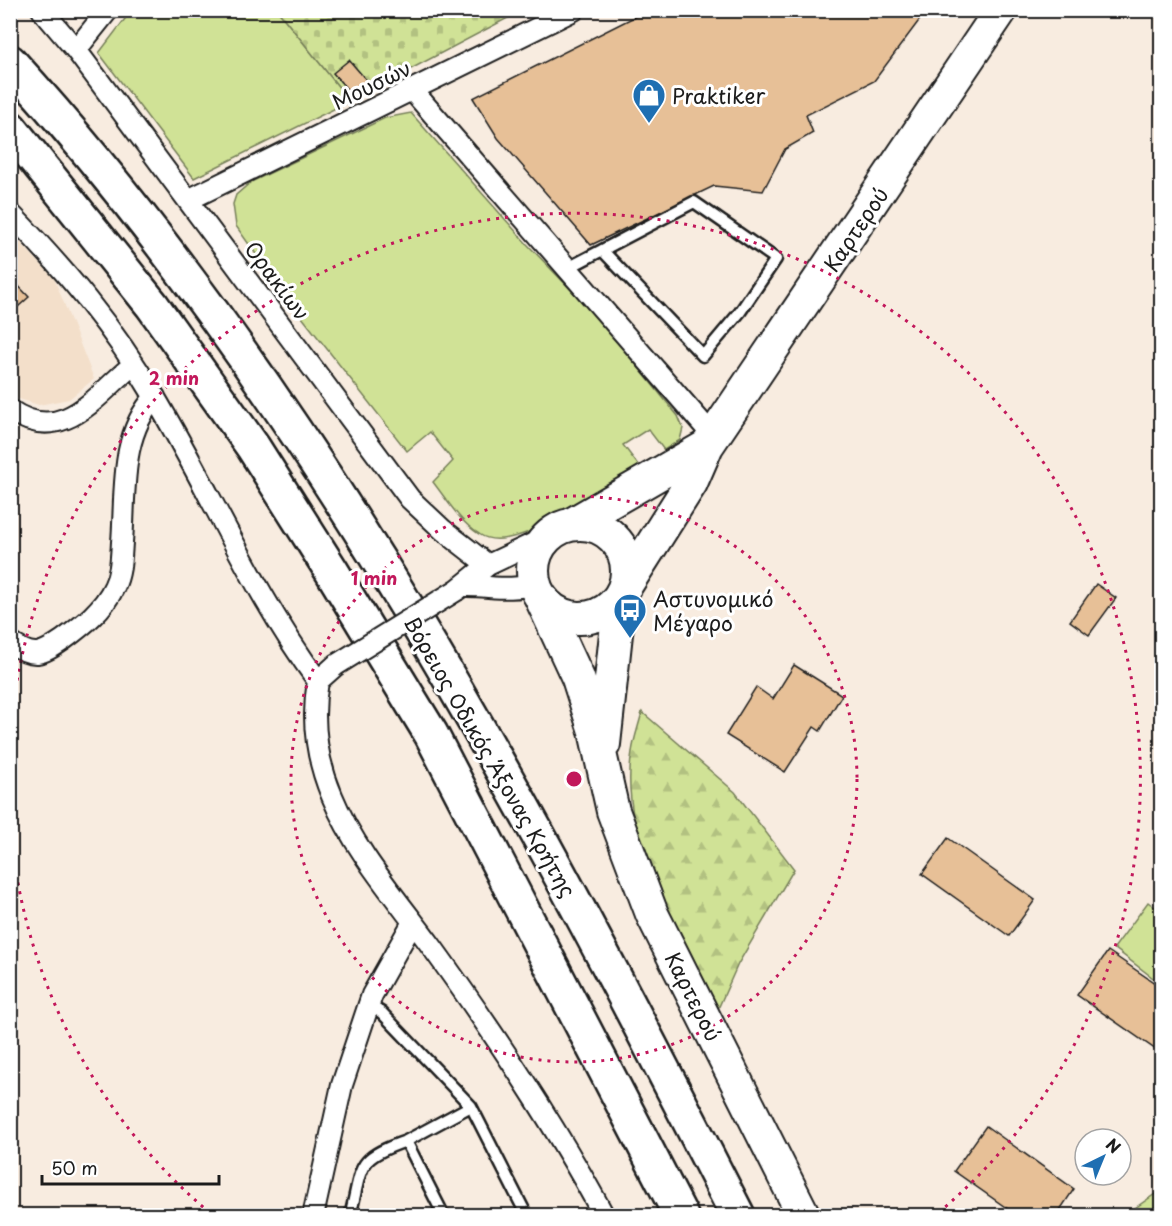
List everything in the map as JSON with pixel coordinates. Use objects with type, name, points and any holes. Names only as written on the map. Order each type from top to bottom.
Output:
[{"type":"highway","name":"Βόρειος Οδικός Άξονας Κρήτης","points":[[10,62],[142,219],[237,347],[360,532],[468,711],[514,793],[627,998],[738,1215]]},
{"type":"highway","name":"Βόρειος Οδικός Άξονας Κρήτης","points":[[10,128],[152,305],[253,447],[331,570],[431,734],[681,1215]]},
{"type":"main road","name":"Καρτερού","points":[[602,769],[622,592],[691,483],[711,442],[1001,10]]},
{"type":"main road","name":"Καρτερού","points":[[559,531],[711,442]]},
{"type":"main road","points":[[597,526],[617,540],[627,562],[622,592],[603,613],[580,618],[557,612],[537,590],[534,560],[559,531],[597,526]]},
{"type":"main road","name":"Καρτερού","points":[[537,590],[578,678],[595,731],[613,811],[652,914],[804,1215]]},
{"type":"street","name":"Ορακίων","points":[[42,10],[76,50],[410,499],[443,530],[488,565]]},
{"type":"street","points":[[76,50],[108,10]]},
{"type":"street","name":"Μουσών","points":[[188,200],[574,10]]},
{"type":"street","points":[[412,90],[711,442]]},
{"type":"street","points":[[10,213],[81,289],[134,364],[283,628],[318,681]]},
{"type":"street","points":[[10,410],[23,418],[42,423],[66,420],[83,409],[134,364]]},
{"type":"street","points":[[10,642],[32,653],[47,651],[88,619],[113,590],[120,569],[129,447],[137,422],[155,398]]},
{"type":"street","points":[[559,531],[488,565],[459,588],[336,665],[318,681],[314,702],[315,743],[332,797],[361,851],[488,1028],[547,1118],[604,1215]]},
{"type":"street","points":[[459,588],[486,585],[514,590],[537,590]]},
{"type":"street","points":[[313,1215],[342,1085],[369,1005],[383,973],[413,922]]},
{"type":"lane","points":[[566,269],[602,250],[694,202],[776,259],[740,312],[703,356],[602,250]]},
{"type":"lane","points":[[369,1005],[382,1013],[471,1106],[527,1215]]},
{"type":"lane","points":[[350,1215],[367,1159],[377,1151],[406,1141],[471,1106]]},
{"type":"lane","points":[[406,1141],[444,1215]]},
{"type":"shaded area","points":[[10,232],[54,278],[94,379],[69,399],[39,405],[16,398],[11,389]]},
{"type":"green space","points":[[131,11],[278,11],[350,101],[194,178],[99,53]]},
{"type":"green space","points":[[278,11],[521,11],[350,101]]},
{"type":"green space","points":[[411,113],[527,244],[598,318],[678,416],[683,428],[680,440],[664,450],[648,429],[623,445],[639,466],[560,517],[537,529],[514,537],[495,539],[479,534],[460,517],[433,482],[453,461],[430,432],[407,451],[287,298],[236,226],[233,204],[236,195],[251,182],[385,118]]},
{"type":"green space","points":[[642,712],[735,792],[794,869],[738,964],[717,1011],[669,919],[642,852],[634,818],[630,785],[632,752]]},
{"type":"green space","points":[[1148,902],[1161,912],[1161,984],[1114,948]]},
{"type":"green space","points":[[1161,1190],[1161,1215],[1125,1215]]},
{"type":"building","name":"Praktiker","points":[[648,10],[927,10],[874,81],[806,115],[813,133],[785,149],[763,191],[714,186],[591,245],[498,138],[473,98]]},
{"type":"building","points":[[349,60],[368,82],[352,95],[333,73]]},
{"type":"building","points":[[10,277],[29,297],[10,314]]},
{"type":"building","points":[[1096,584],[1116,598],[1089,635],[1070,621]]},
{"type":"building","points":[[794,665],[842,695],[820,731],[814,727],[785,772],[726,735],[756,687],[773,699]]},
{"type":"building","points":[[948,838],[1035,900],[1009,936],[922,874]]},
{"type":"building","points":[[1108,951],[1162,988],[1162,1054],[1077,995]]},
{"type":"building","points":[[986,1126],[1074,1189],[1056,1216],[1018,1216],[954,1171]]},
{"type":"place","name":"Praktiker","points":[[649,124]]},
{"type":"place","name":"Αστυνομικό Μέγαρο","points":[[630,639]]}]
